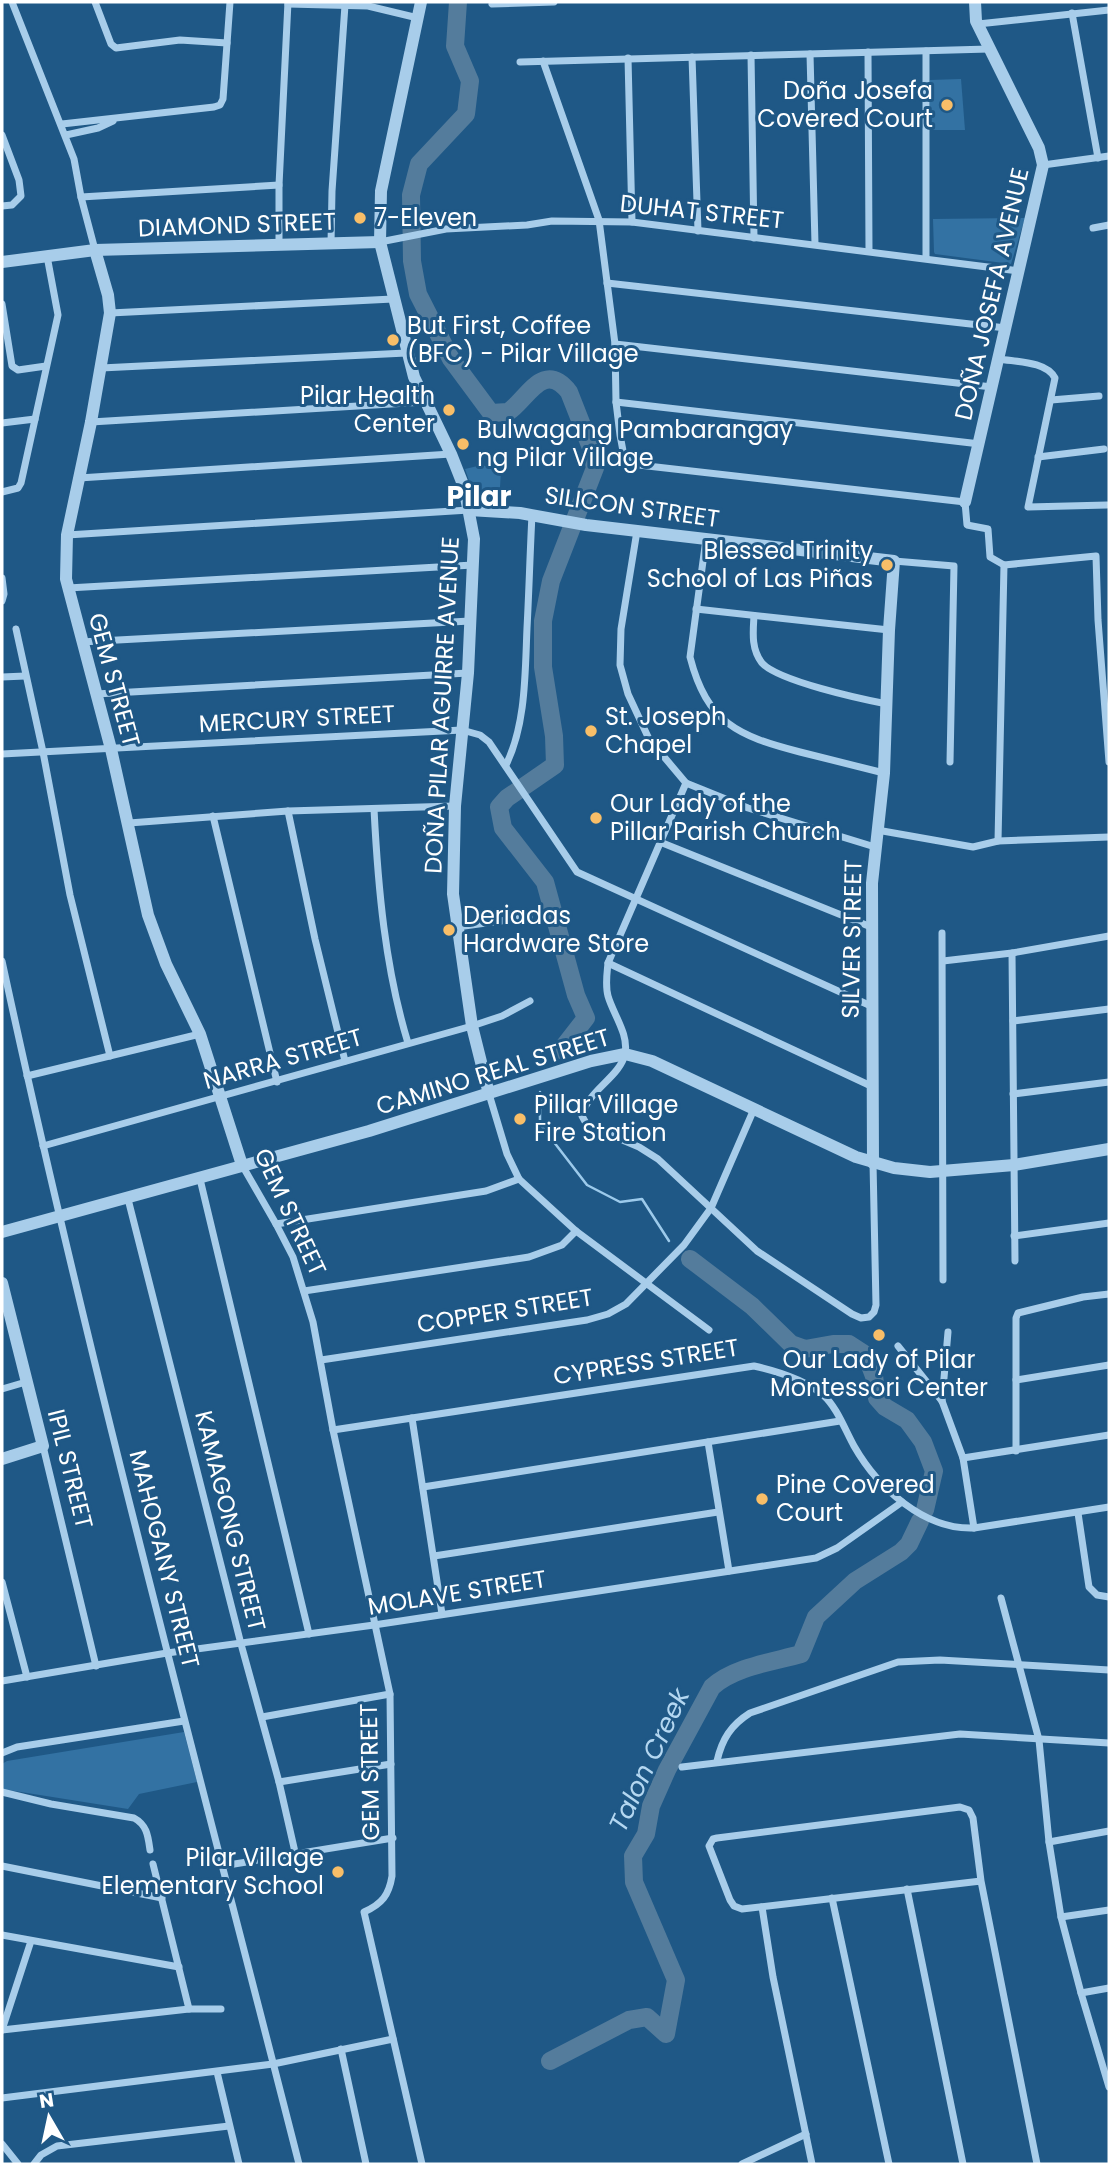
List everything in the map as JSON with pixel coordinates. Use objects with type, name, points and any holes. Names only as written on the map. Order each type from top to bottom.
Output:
[{"type":"street","name":"GEM STREET","points":[[12,2],[74,159],[81,197],[108,295],[110,313],[67,535],[67,588],[111,749],[150,922],[166,964],[200,1034],[242,1165],[293,1257],[304,1291],[321,1360],[333,1430],[390,1694],[393,1839],[390,1887],[386,1897],[377,1906],[364,1912],[422,2164]]},
{"type":"street","points":[[95,2],[111,44],[116,48],[180,40],[227,43]]},
{"type":"street","points":[[62,124],[117,120],[220,105],[223,99],[230,2]]},
{"type":"street","name":"DOÑA PILAR AGUIRRE AVENUE","points":[[421,2],[382,191],[380,242],[406,353],[424,402],[451,454],[470,510],[474,539],[468,673],[454,806],[453,864],[457,927],[472,1026],[504,1144],[519,1179],[576,1231],[709,1330]]},
{"type":"street","points":[[493,3],[554,2]]},
{"type":"street","name":"DOÑA JOSEFA AVENUE","points":[[975,2],[978,24],[1039,148],[1043,165],[965,502],[966,524],[988,529],[990,557],[1004,565]]},
{"type":"street","points":[[279,245],[279,185],[288,3],[383,8],[418,18]]},
{"type":"street","points":[[331,244],[332,191],[345,5]]},
{"type":"street","points":[[978,24],[1109,10]]},
{"type":"street","points":[[1072,13],[1098,158]]},
{"type":"street","points":[[520,62],[989,49]]},
{"type":"street","points":[[926,51],[926,258]]},
{"type":"street","points":[[868,52],[869,251]]},
{"type":"street","points":[[810,54],[815,244]]},
{"type":"street","points":[[751,55],[754,238]]},
{"type":"street","points":[[692,57],[698,231]]},
{"type":"street","points":[[628,58],[632,222]]},
{"type":"street","points":[[543,61],[599,220],[615,344],[616,402],[623,451],[630,464],[965,502]]},
{"type":"street","points":[[66,135],[98,128],[117,120]]},
{"type":"street","points":[[2,135],[4,148],[19,180],[21,196],[12,205],[2,206]]},
{"type":"street","points":[[1043,165],[1109,156]]},
{"type":"street","points":[[81,197],[279,185]]},
{"type":"street","name":"DUHAT STREET","points":[[380,242],[442,230],[599,220],[815,244],[1019,271]]},
{"type":"street","points":[[1093,228],[1109,225]]},
{"type":"street","name":"DIAMOND STREET","points":[[2,262],[95,250],[380,242]]},
{"type":"street","points":[[2,492],[12,490],[21,482],[58,315],[47,256]]},
{"type":"street","points":[[607,284],[1006,328]]},
{"type":"street","points":[[110,313],[393,299]]},
{"type":"street","points":[[2,304],[11,360],[15,369],[46,366]]},
{"type":"street","points":[[615,344],[993,387]]},
{"type":"street","points":[[101,368],[406,353]]},
{"type":"street","points":[[999,359],[1043,367],[1052,372],[1055,378],[1028,508],[1107,505]]},
{"type":"street","points":[[1051,400],[1099,396]]},
{"type":"street","points":[[91,422],[424,402]]},
{"type":"street","points":[[616,402],[980,444]]},
{"type":"street","points":[[2,423],[35,419]]},
{"type":"street","points":[[1038,457],[1104,449]]},
{"type":"street","points":[[79,478],[451,454]]},
{"type":"street","name":"SILICON STREET","points":[[67,535],[470,510],[532,515],[637,531],[954,566],[950,762]]},
{"type":"street","points":[[506,765],[514,747],[521,715],[526,664],[532,515]]},
{"type":"street","points":[[637,531],[621,629],[620,665],[628,694],[649,739],[686,783],[748,808],[875,847]]},
{"type":"street","points":[[706,539],[690,657],[706,699],[720,717],[739,732],[760,742],[884,773]]},
{"type":"street","points":[[998,841],[1004,565],[1096,556],[1109,762]]},
{"type":"street","name":"SILVER STREET","points":[[711,1208],[757,1251],[852,1314],[860,1318],[869,1317],[874,1312],[871,927],[875,847],[884,773],[894,561]]},
{"type":"street","points":[[67,588],[473,565]]},
{"type":"street","points":[[2,578],[3,601]]},
{"type":"street","points":[[696,609],[889,630]]},
{"type":"street","points":[[754,616],[752,642],[763,664],[790,678],[887,704]]},
{"type":"street","points":[[81,642],[470,621]]},
{"type":"street","points":[[16,629],[70,895],[110,1056]]},
{"type":"street","points":[[96,694],[468,673]]},
{"type":"street","points":[[2,677],[25,676]]},
{"type":"street","points":[[462,730],[480,736],[489,743],[577,872],[871,1006]]},
{"type":"street","name":"MERCURY STREET","points":[[2,754],[462,730]]},
{"type":"street","points":[[686,783],[608,963],[607,993],[623,1034],[625,1054],[618,1067],[583,1107],[582,1116],[587,1125],[639,1147],[658,1159],[711,1208]]},
{"type":"street","points":[[129,823],[288,811],[454,806]]},
{"type":"street","points":[[374,808],[376,855],[387,944],[408,1043]]},
{"type":"street","points":[[288,811],[345,1061]]},
{"type":"street","points":[[213,816],[277,1082]]},
{"type":"street","points":[[877,830],[964,846],[981,846],[998,841],[1109,837]]},
{"type":"street","points":[[660,842],[871,927]]},
{"type":"street","points":[[457,927],[529,917]]},
{"type":"street","points":[[942,933],[943,1280]]},
{"type":"street","points":[[943,961],[1012,953],[1109,936]]},
{"type":"street","points":[[1012,953],[1015,1261]]},
{"type":"street","name":"MAHOGANY STREET","points":[[2,961],[59,1217],[184,1721],[299,2164]]},
{"type":"street","points":[[608,963],[871,1086]]},
{"type":"street","name":"NARRA STREET","points":[[43,1146],[472,1026],[502,1016],[530,1001]]},
{"type":"street","points":[[1013,1021],[1109,1009]]},
{"type":"street","points":[[27,1076],[200,1034]]},
{"type":"street","name":"CAMINO REAL STREET","points":[[2,1232],[200,1179],[489,1094],[591,1061],[625,1054],[652,1061],[873,1163],[894,1168],[943,1171],[1014,1165],[1109,1149]]},
{"type":"street","points":[[1013,1094],[1109,1082]]},
{"type":"street","name":"COPPER STREET","points":[[321,1360],[587,1320],[608,1314],[626,1304],[684,1245],[711,1208],[754,1109]]},
{"type":"street","points":[[200,1179],[309,1634]]},
{"type":"street","points":[[276,1224],[486,1191],[519,1179]]},
{"type":"street","name":"KAMAGONG STREET","points":[[128,1199],[295,1852]]},
{"type":"street","points":[[1014,1237],[1109,1223]]},
{"type":"street","points":[[304,1291],[529,1257],[562,1245],[576,1231]]},
{"type":"street","name":"IPIL STREET","points":[[2,1283],[6,1314],[43,1446],[96,1665]]},
{"type":"street","points":[[1016,1451],[1018,1313],[1069,1300],[1109,1294]]},
{"type":"street","points":[[942,1401],[948,1332]]},
{"type":"street","points":[[898,1346],[942,1401],[963,1458],[974,1528]]},
{"type":"street","points":[[1016,1380],[1109,1365]]},
{"type":"street","name":"CYPRESS STREET","points":[[333,1430],[754,1366],[816,1390],[825,1397],[863,1461],[902,1502],[921,1515],[938,1522],[974,1528],[1109,1507]]},
{"type":"street","points":[[2,1389],[26,1382]]},
{"type":"street","points":[[412,1418],[442,1614]]},
{"type":"street","points":[[422,1487],[841,1421]]},
{"type":"street","points":[[963,1458],[1109,1435]]},
{"type":"street","points":[[708,1442],[729,1570]]},
{"type":"street","points":[[2,1459],[43,1446]]},
{"type":"street","name":"MOLAVE STREET","points":[[2,1681],[167,1653],[374,1625],[817,1558],[902,1502]]},
{"type":"street","points":[[434,1556],[718,1512]]},
{"type":"street","points":[[1078,1513],[1089,1587],[1097,1595],[1109,1597]]},
{"type":"street","points":[[2,1582],[26,1677]]},
{"type":"street","points":[[1001,1598],[1039,1740],[1049,1842],[1061,1917],[1081,1993],[1105,2061],[1109,2087]]},
{"type":"street","points":[[717,1761],[720,1745],[728,1733],[738,1721],[750,1713],[898,1662],[940,1660],[1109,1670]]},
{"type":"street","points":[[262,1717],[390,1694]]},
{"type":"street","points":[[2,1753],[17,1747],[184,1721]]},
{"type":"street","points":[[682,1767],[960,1734],[1109,1743]]},
{"type":"street","points":[[279,1782],[391,1764]]},
{"type":"street","points":[[2,1792],[51,1804],[134,1818],[141,1822],[146,1830],[150,1850]]},
{"type":"street","points":[[981,1881],[742,1909],[734,1906],[709,1850],[710,1842],[717,1838],[960,1807],[969,1810],[974,1818],[981,1881],[1037,2164]]},
{"type":"street","points":[[1049,1842],[1109,1831]]},
{"type":"street","points":[[222,1866],[295,1852],[393,1839]]},
{"type":"street","points":[[153,1864],[190,2009]]},
{"type":"street","points":[[2,1866],[162,1898]]},
{"type":"street","points":[[907,1889],[962,2164]]},
{"type":"street","points":[[832,1898],[889,2164]]},
{"type":"street","points":[[762,1907],[773,1977],[812,2164]]},
{"type":"street","points":[[1061,1917],[1109,1910]]},
{"type":"street","points":[[2,1935],[179,1967]]},
{"type":"street","points":[[31,1941],[2,2030],[190,2009],[221,2009]]},
{"type":"street","points":[[1081,1993],[1109,1988]]},
{"type":"street","points":[[2,2098],[274,2064],[393,2039]]},
{"type":"street","points":[[341,2049],[366,2164]]},
{"type":"street","points":[[217,2072],[239,2164]]},
{"type":"street","points":[[34,2164],[41,2155],[66,2144],[229,2126]]},
{"type":"street","points":[[742,2164],[806,2134]]},
{"type":"street","points":[[2,2144],[18,2164]]},
{"type":"shaded area","name":"Doña Josefa Covered Court","points":[[961,79],[965,130],[930,130],[930,80]]},
{"type":"shaded area","points":[[1025,218],[1011,264],[934,252],[933,219]]},
{"type":"shaded area","points":[[482,465],[501,471],[499,503],[476,501],[465,469]]},
{"type":"shaded area","points":[[184,1732],[197,1782],[139,1794],[128,1809],[2,1789],[2,1764],[7,1761]]},
{"type":"waterway","name":"Talon Creek","points":[[458,2],[455,46],[470,81],[466,114],[419,164],[411,195],[412,261],[418,294],[451,359],[491,413],[508,412],[543,381],[560,383],[569,392],[591,448],[595,468],[551,581],[543,621],[543,667],[554,736],[555,765],[507,798],[499,807],[503,828],[545,882],[576,995],[586,1018],[561,1050]]},
{"type":"waterway","name":"Talon Creek","points":[[540,1092],[540,1124],[587,1185],[620,1202],[642,1199],[669,1241]]},
{"type":"waterway","name":"Talon Creek","points":[[690,1259],[752,1306],[791,1344],[805,1349],[849,1344],[866,1355],[874,1376],[877,1398],[885,1407],[907,1420],[923,1442],[934,1471],[925,1510]]},
{"type":"waterway","name":"Talon Creek","points":[[550,2061],[629,2020],[647,2017],[666,2034],[676,1980],[634,1882],[633,1856],[646,1834],[651,1806],[667,1770],[712,1687],[742,1670],[801,1654],[816,1617],[855,1581],[901,1552],[909,1544],[920,1521]]},
{"type":"place","name":"Doña Josefa Covered Court","points":[[947,105]]},
{"type":"place","name":"7-Eleven","points":[[360,218]]},
{"type":"place","name":"But First, Coffee (BFC) - Pilar Village","points":[[393,340]]},
{"type":"place","name":"Pilar Health Center","points":[[449,410]]},
{"type":"place","name":"Bulwagang Pambarangay ng Pilar Village","points":[[463,444]]},
{"type":"place","name":"Blessed Trinity School of Las Piñas","points":[[887,565]]},
{"type":"place","name":"St. Joseph Chapel","points":[[591,731]]},
{"type":"place","name":"Our Lady of the Pillar Parish Church","points":[[596,818]]},
{"type":"place","name":"Deriadas Hardware Store","points":[[449,930]]},
{"type":"place","name":"Pillar Village Fire Station","points":[[520,1119]]},
{"type":"place","name":"Our Lady of Pilar Montessori Center","points":[[879,1335]]},
{"type":"place","name":"Pine Covered Court","points":[[762,1499]]},
{"type":"place","name":"Pilar Village Elementary School","points":[[338,1872]]},
{"type":"district","name":"Pilar","points":[[479,496]]}]
